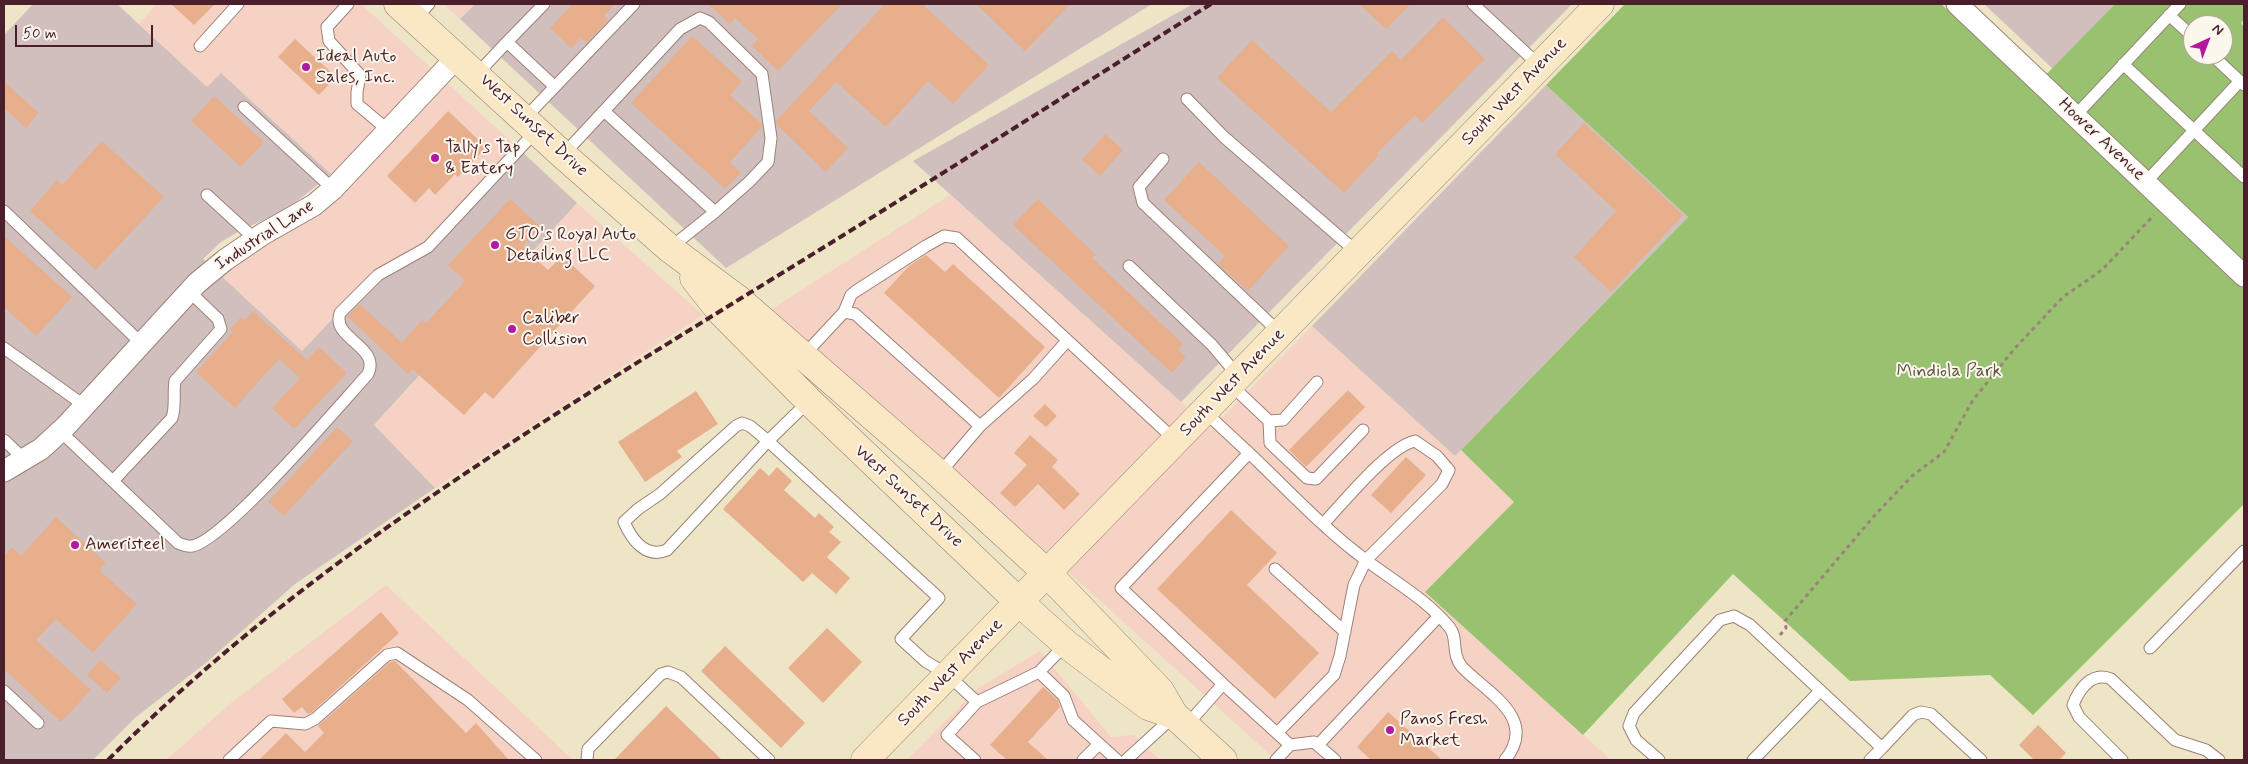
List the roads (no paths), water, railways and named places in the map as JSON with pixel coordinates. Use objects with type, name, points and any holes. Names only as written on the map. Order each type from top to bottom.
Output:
[{"type":"main road","name":"South West Avenue","points":[[866,760],[1600,4]]},
{"type":"main road","name":"West Sunset Drive","points":[[414,9],[457,57],[563,155],[669,248],[739,300],[939,474],[1047,573],[1160,692],[1180,721],[1223,760]]},
{"type":"main road","name":"West Sunset Drive","points":[[669,248],[720,311],[809,402],[1019,602],[1066,644],[1148,706],[1180,721]]},
{"type":"street","name":"Hoover Avenue","points":[[1957,4],[2244,276]]},
{"type":"street","name":"Industrial Lane","points":[[4,471],[41,449],[60,431],[190,292],[225,260],[255,239],[314,205],[333,189],[457,57]]},
{"type":"lane","points":[[200,46],[238,4]]},
{"type":"lane","points":[[348,4],[327,27],[329,41],[360,75],[356,92],[357,104],[388,130]]},
{"type":"lane","points":[[477,74],[544,4]]},
{"type":"lane","points":[[60,431],[178,543],[185,546],[198,544],[230,521],[368,374],[371,367],[371,359],[341,328],[338,319],[340,313],[367,283],[428,247],[530,124],[554,86],[634,4]]},
{"type":"lane","points":[[1473,4],[1540,66]]},
{"type":"lane","points":[[2075,116],[2180,4]]},
{"type":"lane","points":[[2169,15],[2183,28]]},
{"type":"lane","points":[[563,155],[680,29],[700,18],[709,22],[762,74],[771,138],[768,162],[749,182],[715,212],[669,248]]},
{"type":"lane","points":[[507,42],[554,86]]},
{"type":"lane","points":[[2123,64],[2244,177]]},
{"type":"lane","points":[[2146,182],[2242,83],[2223,65]]},
{"type":"lane","points":[[1187,99],[1224,136],[1358,253]]},
{"type":"lane","points":[[244,107],[333,189]]},
{"type":"lane","points":[[604,111],[715,212]]},
{"type":"lane","points":[[1164,159],[1139,187],[1144,203],[1281,334]]},
{"type":"lane","points":[[207,195],[255,239]]},
{"type":"lane","points":[[4,211],[142,344]]},
{"type":"lane","points":[[803,356],[844,312],[851,295],[856,291],[944,236],[957,238],[1176,442]]},
{"type":"lane","points":[[1129,266],[1212,345],[1235,381],[1269,421],[1270,443],[1307,478],[1316,479],[1363,430]]},
{"type":"lane","points":[[113,481],[172,418],[175,381],[221,329],[218,319],[190,292]]},
{"type":"lane","points":[[844,312],[856,314],[980,426]]},
{"type":"lane","points":[[939,474],[980,426],[1033,379],[1067,341]]},
{"type":"lane","points":[[4,348],[85,406]]},
{"type":"lane","points":[[1269,421],[1283,420],[1317,382]]},
{"type":"lane","points":[[809,402],[768,441],[667,550],[658,554],[649,553],[631,537],[624,522],[660,494],[736,426],[742,423],[750,426],[768,441],[939,598],[901,638],[925,661],[948,675],[977,702]]},
{"type":"lane","points":[[1205,412],[1324,523],[1366,560],[1419,599],[1452,632],[1454,649],[1462,667],[1512,715],[1516,736],[1514,745],[1505,760]]},
{"type":"lane","points":[[4,440],[24,460]]},
{"type":"lane","points":[[1277,733],[1334,675],[1340,656],[1354,585],[1366,560],[1442,484],[1449,470],[1437,456],[1415,441],[1406,443],[1377,467],[1324,523]]},
{"type":"lane","points":[[1249,453],[1121,588],[1290,745]]},
{"type":"lane","points":[[2150,648],[2244,551]]},
{"type":"lane","points":[[1275,569],[1345,632]]},
{"type":"lane","points":[[1658,760],[1636,740],[1629,726],[1634,713],[1720,620],[1734,616],[1750,625],[1819,692],[1882,748]]},
{"type":"lane","points":[[1318,745],[1438,617]]},
{"type":"lane","points":[[976,760],[948,735],[977,702],[1039,672],[1066,644]]},
{"type":"lane","points":[[230,760],[271,721],[305,724],[314,719],[387,655],[397,653],[468,700],[536,760]]},
{"type":"lane","points":[[587,760],[588,749],[661,674],[668,672],[681,677],[769,760]]},
{"type":"lane","points":[[1039,672],[1064,696],[1073,720],[1118,760]]},
{"type":"lane","points":[[2122,760],[2079,717],[2073,705],[2077,694],[2092,678],[2102,675],[2111,679],[2175,740],[2206,750],[2219,760]]},
{"type":"lane","points":[[1126,760],[1180,721],[1223,684]]},
{"type":"lane","points":[[4,691],[38,723]]},
{"type":"lane","points":[[1753,760],[1819,692]]},
{"type":"lane","points":[[1870,760],[1914,715],[1921,712],[1931,714],[1977,759]]},
{"type":"lane","points":[[1276,760],[1290,745],[1312,742],[1335,760]]},
{"type":"lane","points":[[1083,760],[1099,744]]},
{"type":"railway","points":[[108,760],[180,692],[254,628],[412,510],[576,401],[1211,4]]},
{"type":"place","name":"Ideal Auto Sales, Inc.","points":[[306,67]]},
{"type":"place","name":"Tally's Tap & Eatery","points":[[435,158]]},
{"type":"place","name":"GTO's Royal Auto Detailing LLC","points":[[495,245]]},
{"type":"place","name":"Caliber Collision","points":[[512,329]]},
{"type":"place","name":"Ameristeel","points":[[75,545]]},
{"type":"place","name":"Panos Fresh Market","points":[[1390,730]]},
{"type":"park label","name":"Mindiola Park","points":[[1949,372]]}]
